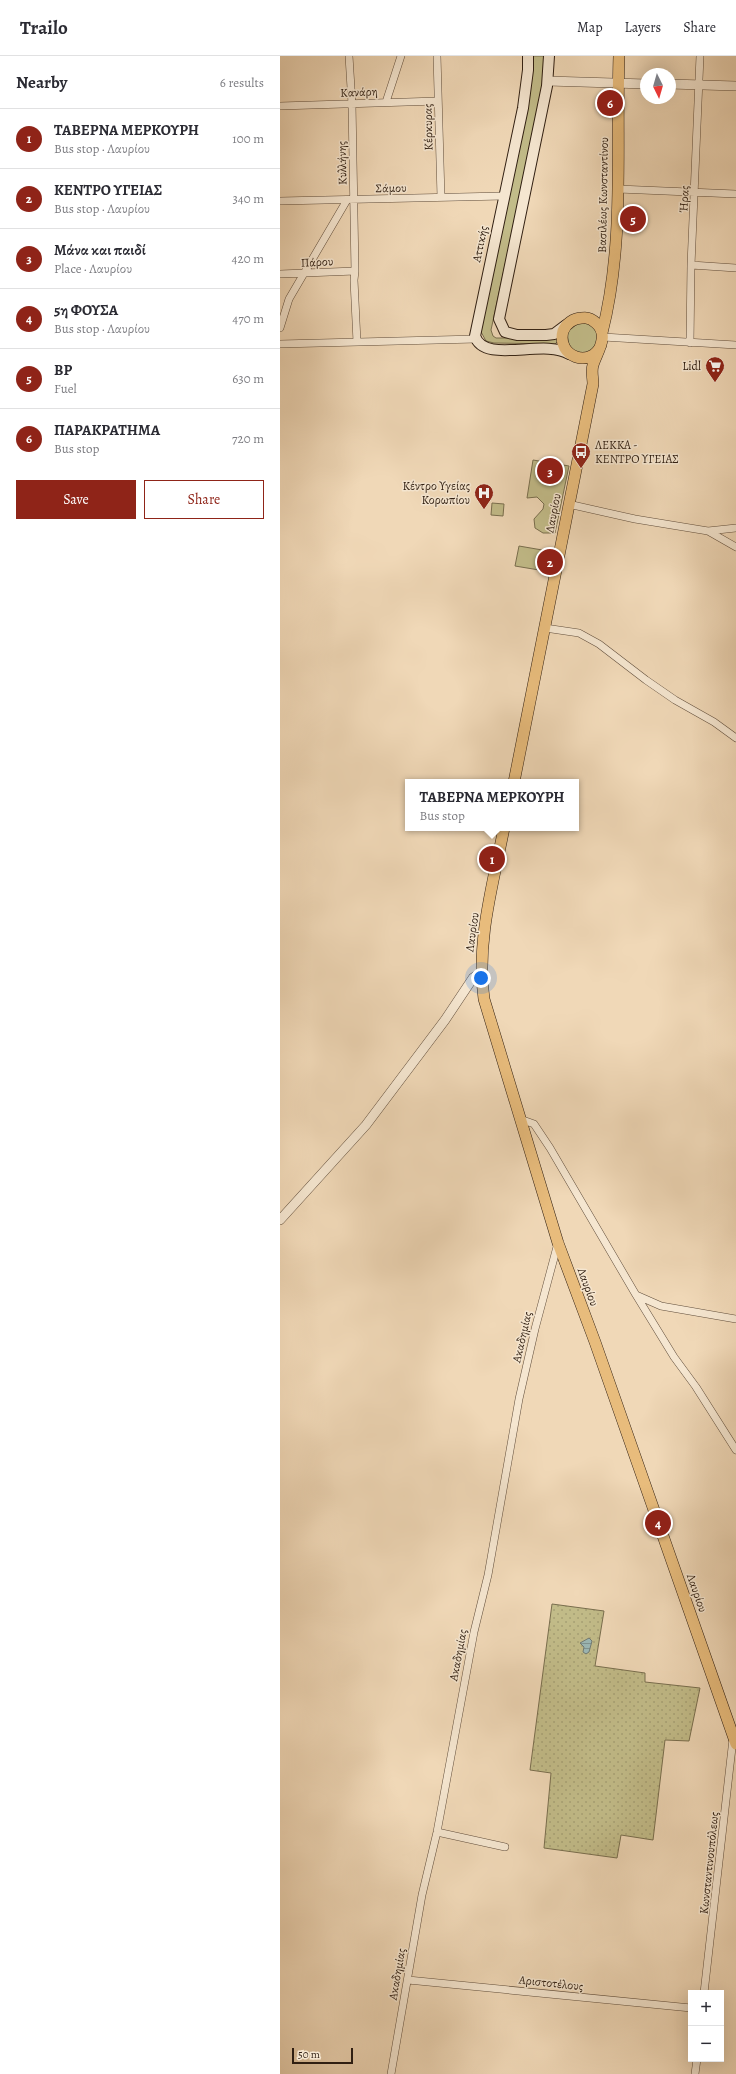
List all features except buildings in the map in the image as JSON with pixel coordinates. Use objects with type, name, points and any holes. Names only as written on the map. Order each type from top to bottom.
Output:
[{"type":"main road","name":"Αττικής","points":[[476,339],[475,331],[523,108],[528,70],[528,56]]},
{"type":"main road","points":[[549,56],[548,81],[499,319],[503,329],[514,335],[554,334],[575,319],[599,315],[608,303]]},
{"type":"main road","name":"Βασιλέως Κωνσταντίνου","points":[[602,338],[617,233],[619,56]]},
{"type":"main road","points":[[476,339],[482,346],[490,350],[554,347],[574,356],[591,356],[602,338],[595,322],[582,318]]},
{"type":"main road","points":[[566,325],[562,338],[565,349],[574,356],[587,371],[591,392]]},
{"type":"main road","name":"Λαυρίου","points":[[515,779],[591,392],[593,365],[602,338]]},
{"type":"main road","name":"Λαυρίου","points":[[503,831],[482,942],[484,999],[558,1243],[595,1342],[734,1740]]},
{"type":"street","name":"Κυλλήνης","points":[[349,56],[352,104],[350,200],[356,271],[354,280],[357,342]]},
{"type":"street","points":[[386,102],[401,56]]},
{"type":"street","name":"Κέρκυρας","points":[[437,56],[441,197]]},
{"type":"street","name":"Ήρας","points":[[690,343],[700,56]]},
{"type":"street","points":[[548,81],[640,84]]},
{"type":"street","points":[[676,84],[736,86]]},
{"type":"street","name":"Κανάρη","points":[[280,106],[438,101]]},
{"type":"street","points":[[618,189],[736,194]]},
{"type":"street","name":"Σάμου","points":[[280,201],[503,196]]},
{"type":"street","points":[[280,328],[289,299],[350,200]]},
{"type":"street","points":[[692,265],[736,268]]},
{"type":"street","name":"Πάρου","points":[[280,274],[356,271]]},
{"type":"street","points":[[602,338],[736,345]]},
{"type":"street","points":[[280,344],[476,339]]},
{"type":"street","points":[[568,504],[635,519],[708,531],[736,528]]},
{"type":"street","points":[[708,531],[736,547]]},
{"type":"street","points":[[545,628],[579,634],[599,644],[675,700],[714,722],[736,738]]},
{"type":"street","points":[[280,1220],[366,1125],[473,978],[482,972]]},
{"type":"street","points":[[520,1118],[534,1124],[550,1148],[636,1296],[674,1357],[696,1387],[736,1450]]},
{"type":"street","name":"Ακαδημίας","points":[[391,2074],[422,1895],[437,1832],[474,1632],[488,1575],[519,1399],[535,1329],[558,1243]]},
{"type":"street","points":[[636,1296],[661,1306],[736,1319]]},
{"type":"street","name":"Κωνσταντινουπόλεως","points":[[704,1990],[734,1740]]},
{"type":"street","points":[[437,1832],[505,1847]]},
{"type":"street","name":"Αριστοτέλους","points":[[408,1980],[688,2008]]},
{"type":"street","points":[[695,2074],[697,2062]]},
{"type":"shaded area","points":[[533,56],[545,56],[545,79],[491,330],[493,336],[496,338],[555,338],[558,341],[555,344],[494,343],[486,341],[480,330]]},
{"type":"shaded area","points":[[580,322],[590,324],[598,331],[597,347],[583,355],[569,348],[567,332]]},
{"type":"shaded area","points":[[533,460],[569,466],[555,533],[543,533],[535,528],[534,519],[543,509],[544,504],[537,497],[527,498]]},
{"type":"shaded area","points":[[492,503],[504,504],[503,516],[491,515]]},
{"type":"shaded area","points":[[519,546],[548,551],[545,571],[515,566]]},
{"type":"shaded area","points":[[552,1604],[604,1611],[595,1666],[645,1673],[645,1682],[700,1688],[689,1741],[665,1740],[653,1840],[621,1835],[617,1858],[544,1848],[551,1773],[530,1770]]},
{"type":"water","points":[[589,1638],[592,1641],[589,1652],[586,1654],[583,1652],[584,1647],[580,1643]]},
{"type":"place","name":"ΠΑΡΑΚΡΑΤΗΜΑ","points":[[610,103]]},
{"type":"place","name":"BP","points":[[633,219]]},
{"type":"place","name":"Lidl","points":[[715,383]]},
{"type":"place","name":"ΛΕΚΚΑ - ΚΕΝΤΡΟ ΥΓΕΙΑΣ","points":[[581,469]]},
{"type":"place","name":"Μάνα και παιδί","points":[[550,471]]},
{"type":"place","name":"Κέντρο Υγείας Κορωπίου","points":[[484,510]]},
{"type":"place","name":"ΚΕΝΤΡΟ ΥΓΕΙΑΣ","points":[[550,562]]},
{"type":"place","name":"ΤΑΒΕΡΝΑ ΜΕΡΚΟΥΡΗ","points":[[492,859]]},
{"type":"place","name":"5η ΦΟΥΣΑ","points":[[658,1523]]}]
